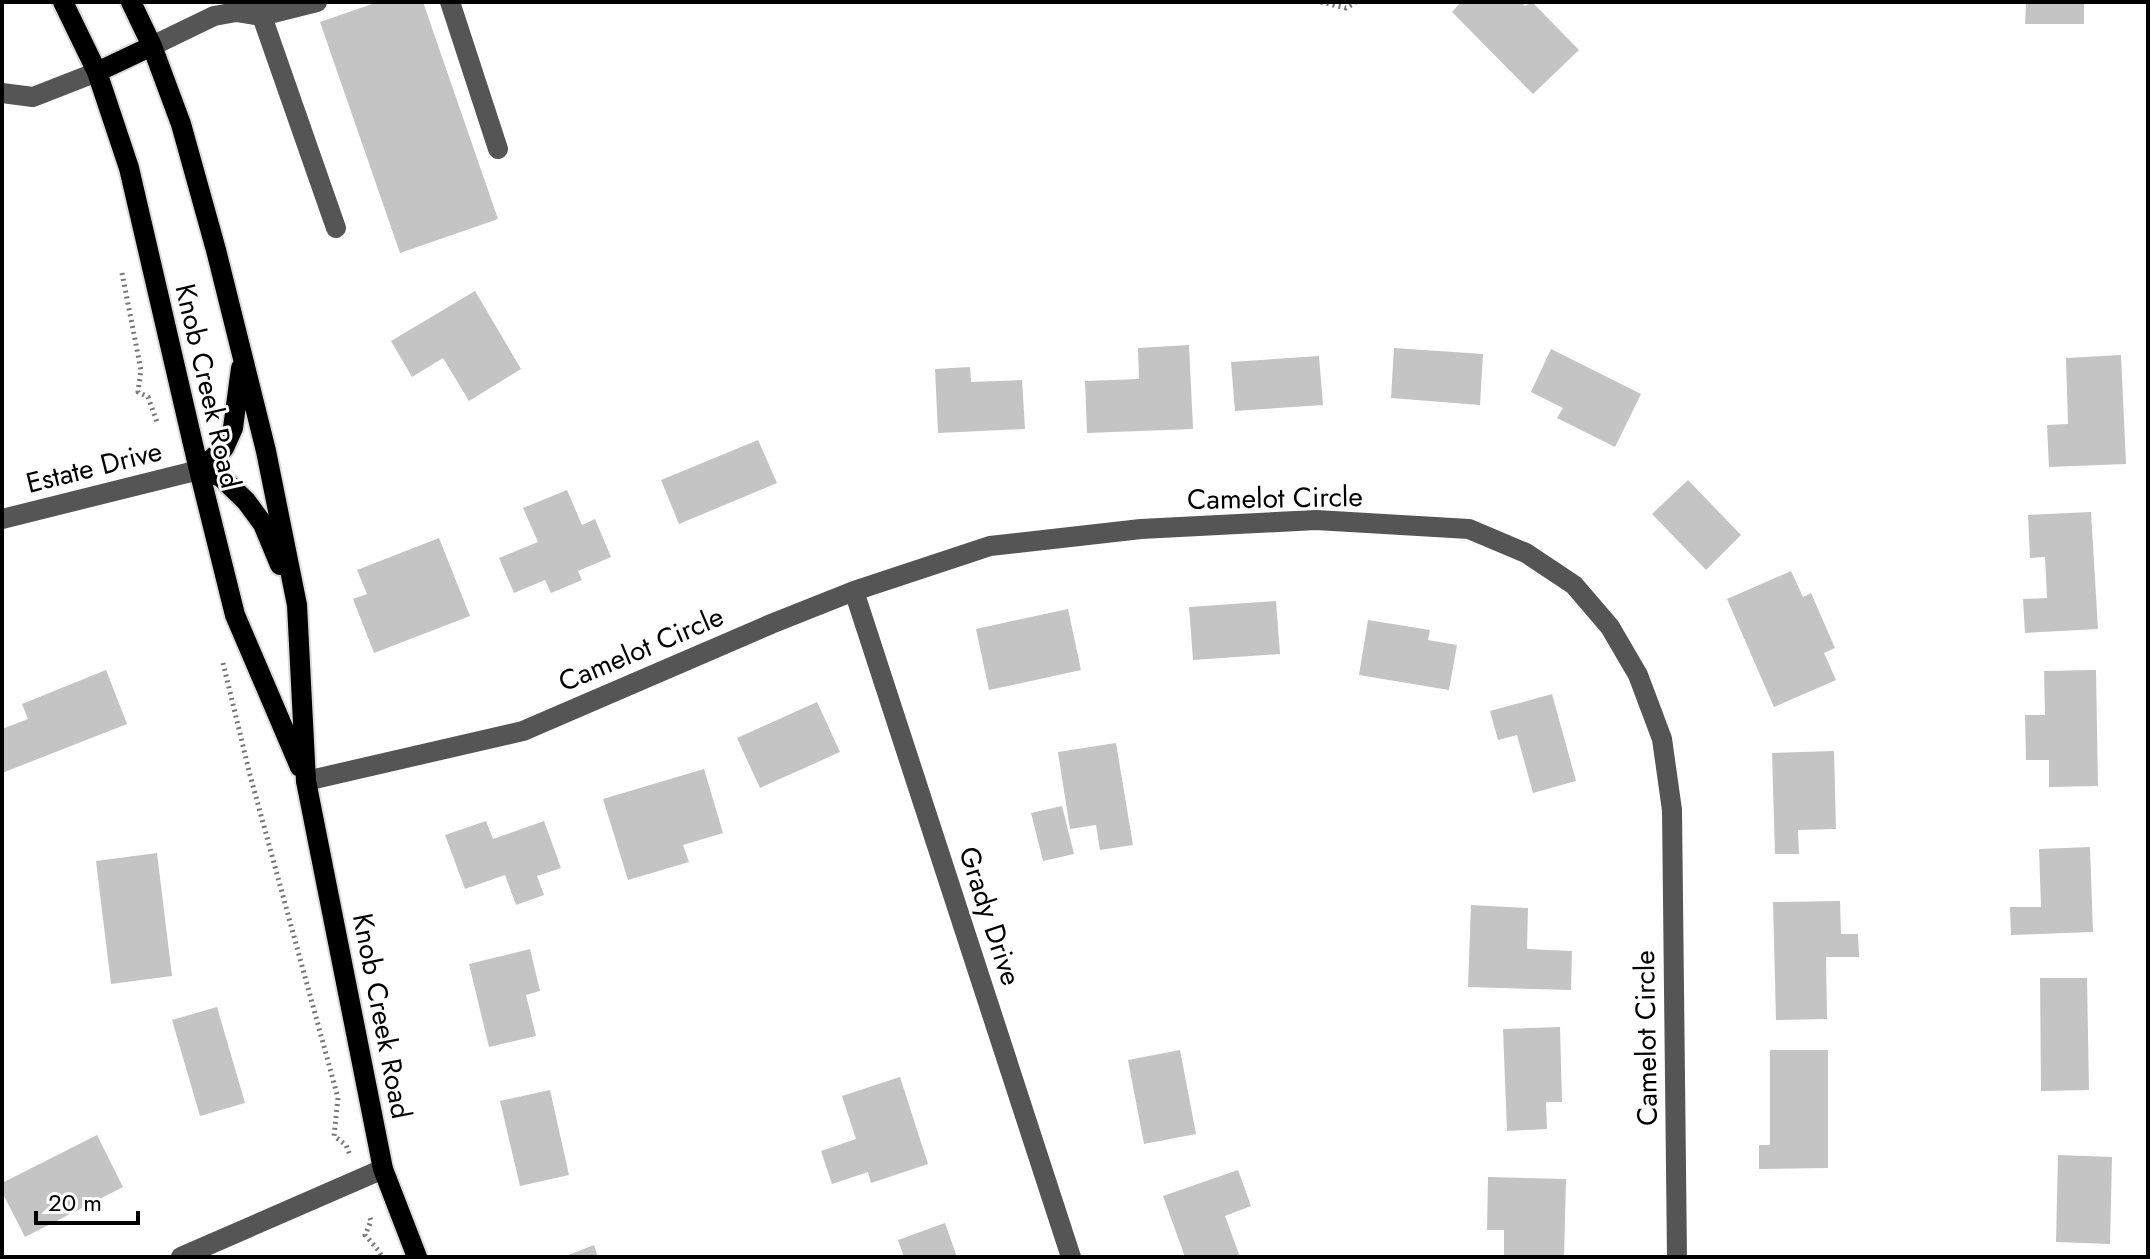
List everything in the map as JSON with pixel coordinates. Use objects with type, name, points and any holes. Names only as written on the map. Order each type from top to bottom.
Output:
[{"type":"main road","name":"Knob Creek Road","points":[[63,2],[97,72],[129,168],[235,615],[306,781]]},
{"type":"main road","name":"Knob Creek Road","points":[[131,2],[152,46],[181,124],[266,451],[297,605],[306,781],[383,1169],[417,1257]]},
{"type":"main road","points":[[97,72],[152,46]]},
{"type":"main road","points":[[199,470],[224,448],[233,428],[243,357]]},
{"type":"main road","points":[[199,470],[221,477],[246,501],[263,524],[297,605]]},
{"type":"street","points":[[152,46],[214,16],[317,2]]},
{"type":"street","points":[[450,2],[498,149]]},
{"type":"street","points":[[259,9],[336,228]]},
{"type":"street","points":[[2,93],[33,97],[97,72]]},
{"type":"street","name":"Estate Drive","points":[[2,519],[199,470]]},
{"type":"street","name":"Camelot Circle","points":[[306,781],[523,731],[854,591],[990,546],[1141,529],[1316,520],[1469,529],[1526,553],[1574,585],[1610,627],[1638,675],[1662,739],[1672,810],[1677,1257]]},
{"type":"street","name":"Grady Drive","points":[[854,591],[1071,1257]]},
{"type":"street","points":[[181,1257],[383,1169]]},
{"type":"path","points":[[1321,2],[1346,8],[1356,2]]},
{"type":"building","points":[[378,2],[423,2],[498,219],[400,253],[320,22]]},
{"type":"building","points":[[1461,2],[1521,2],[1525,6],[1532,2],[1579,50],[1533,94],[1452,12]]},
{"type":"building","points":[[2026,2],[2084,2],[2084,24],[2025,24]]},
{"type":"building","points":[[475,291],[521,369],[469,401],[443,358],[412,377],[391,341]]},
{"type":"building","points":[[1189,345],[1193,429],[1087,433],[1085,381],[1139,379],[1138,348]]},
{"type":"building","points":[[1394,348],[1483,354],[1480,405],[1391,398]]},
{"type":"building","points":[[1551,349],[1641,394],[1615,447],[1557,418],[1563,408],[1531,392]]},
{"type":"building","points":[[2121,355],[2126,464],[2049,467],[2047,425],[2068,424],[2066,358]]},
{"type":"building","points":[[1319,356],[1323,405],[1235,411],[1231,362]]},
{"type":"building","points":[[970,367],[971,382],[1022,380],[1025,429],[938,433],[935,369]]},
{"type":"building","points":[[758,440],[777,483],[679,524],[661,480]]},
{"type":"building","points":[[1688,480],[1741,535],[1706,570],[1652,514]]},
{"type":"building","points":[[567,490],[582,525],[595,519],[611,557],[578,571],[582,580],[551,593],[545,580],[514,593],[499,558],[538,542],[523,508]]},
{"type":"building","points":[[2091,512],[2098,629],[2025,633],[2023,599],[2047,598],[2045,557],[2030,558],[2028,515]]},
{"type":"building","points":[[439,538],[470,616],[374,653],[353,599],[367,594],[357,570]]},
{"type":"building","points":[[1791,571],[1803,597],[1811,593],[1835,648],[1824,653],[1836,680],[1774,707],[1727,599]]},
{"type":"building","points":[[1276,601],[1280,654],[1193,660],[1189,607]]},
{"type":"building","points":[[1068,609],[1081,670],[989,690],[976,629]]},
{"type":"building","points":[[1368,620],[1430,630],[1428,640],[1457,645],[1449,690],[1359,675]]},
{"type":"building","points":[[106,670],[127,724],[2,773],[2,729],[28,719],[22,704]]},
{"type":"building","points":[[2096,670],[2098,786],[2049,787],[2049,760],[2026,760],[2025,715],[2045,715],[2044,671]]},
{"type":"building","points":[[1552,694],[1576,781],[1533,793],[1517,735],[1498,740],[1490,711]]},
{"type":"building","points":[[817,702],[840,752],[760,788],[737,738]]},
{"type":"building","points":[[1116,743],[1133,845],[1100,850],[1096,825],[1070,829],[1058,752]]},
{"type":"building","points":[[1834,751],[1836,829],[1798,830],[1799,854],[1775,854],[1772,753]]},
{"type":"building","points":[[704,769],[723,833],[683,845],[689,862],[628,880],[603,799]]},
{"type":"building","points":[[1062,806],[1074,854],[1043,861],[1031,813]]},
{"type":"building","points":[[486,821],[493,839],[544,821],[561,868],[537,876],[544,895],[516,905],[505,875],[465,889],[445,835]]},
{"type":"building","points":[[2090,847],[2093,932],[2011,935],[2010,907],[2041,907],[2039,849]]},
{"type":"building","points":[[157,853],[172,976],[111,984],[96,861]]},
{"type":"building","points":[[1840,901],[1841,934],[1858,934],[1859,957],[1826,957],[1827,1019],[1776,1020],[1773,902]]},
{"type":"building","points":[[1471,905],[1528,908],[1527,949],[1572,951],[1571,990],[1468,987]]},
{"type":"building","points":[[530,949],[540,991],[526,995],[536,1036],[489,1047],[469,964]]},
{"type":"building","points":[[2040,978],[2087,978],[2089,1090],[2041,1091]]},
{"type":"building","points":[[217,1007],[245,1103],[200,1116],[172,1020]]},
{"type":"building","points":[[1560,1027],[1562,1102],[1546,1102],[1547,1129],[1507,1131],[1503,1029]]},
{"type":"building","points":[[1180,1050],[1196,1134],[1144,1144],[1128,1060]]},
{"type":"building","points":[[1770,1050],[1828,1050],[1828,1168],[1759,1169],[1759,1145],[1770,1145]]},
{"type":"building","points":[[900,1077],[928,1164],[871,1183],[868,1172],[832,1184],[821,1151],[856,1139],[842,1096]]},
{"type":"building","points":[[550,1090],[569,1175],[520,1186],[500,1101]]},
{"type":"building","points":[[97,1135],[123,1187],[25,1237],[2,1192],[2,1183]]},
{"type":"building","points":[[2058,1155],[2112,1157],[2110,1244],[2056,1242]]},
{"type":"building","points":[[1238,1170],[1251,1206],[1225,1216],[1240,1257],[1185,1257],[1163,1196]]},
{"type":"building","points":[[1488,1177],[1566,1179],[1564,1257],[1504,1257],[1504,1230],[1487,1230]]},
{"type":"building","points":[[945,1223],[957,1257],[904,1257],[898,1240]]},
{"type":"building","points":[[594,1245],[598,1257],[563,1257]]}]
